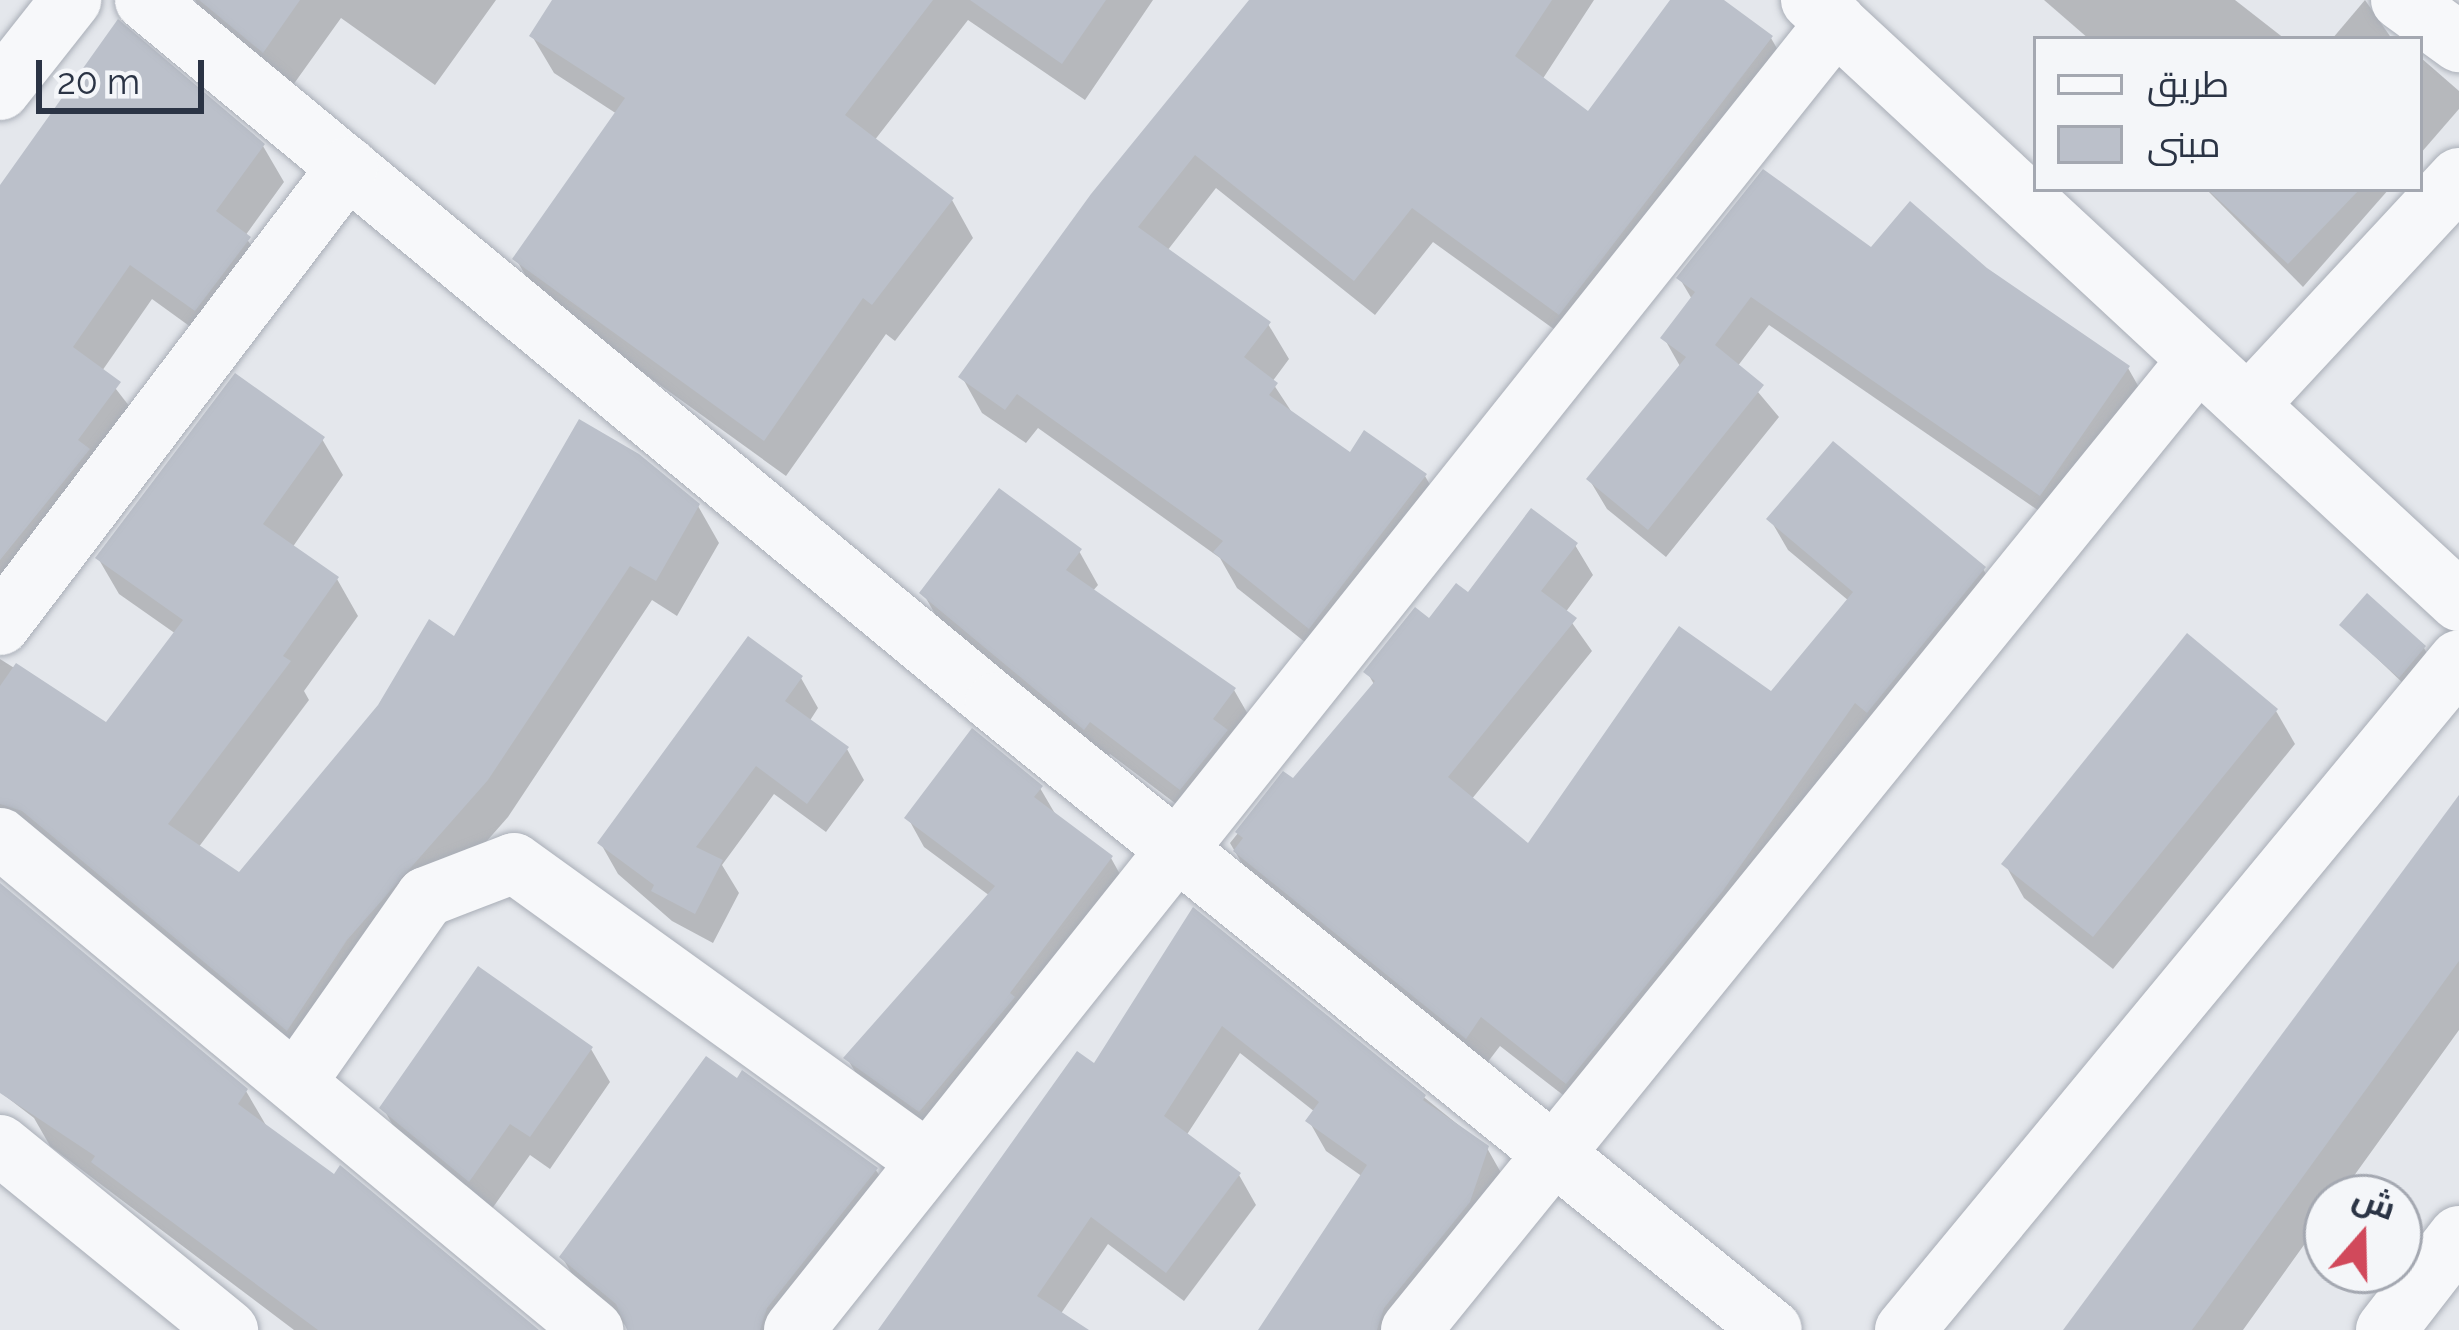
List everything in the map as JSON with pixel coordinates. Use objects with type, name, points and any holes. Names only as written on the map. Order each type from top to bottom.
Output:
[{"type":"street","points":[[0,90],[71,0]]},
{"type":"street","points":[[145,0],[1173,846],[1772,1330]]},
{"type":"street","points":[[2401,0],[2459,42]]},
{"type":"street","points":[[794,1330],[1173,846],[1817,6],[2459,602]]},
{"type":"street","points":[[0,625],[348,167]]},
{"type":"street","points":[[2248,405],[2459,178]]},
{"type":"street","points":[[1411,1330],[1558,1156],[2198,360]]},
{"type":"street","points":[[1905,1330],[2459,660]]},
{"type":"street","points":[[0,838],[593,1330]]},
{"type":"street","points":[[296,1082],[426,897],[514,863],[926,1160]]},
{"type":"street","points":[[0,1145],[228,1330]]},
{"type":"street","points":[[2386,1330],[2457,1242]]},
{"type":"building","points":[[199,0],[300,0],[263,53]]},
{"type":"building","points":[[552,0],[933,0],[845,115],[954,198],[872,305],[863,298],[764,441],[512,259],[625,98],[529,36]]},
{"type":"building","points":[[970,0],[1106,0],[1062,64]]},
{"type":"building","points":[[1249,0],[1552,0],[1515,56],[1588,111],[1670,0],[1724,0],[1773,36],[1559,315],[1412,208],[1354,281],[1195,155],[1138,227],[1271,322],[1244,357],[1278,383],[1269,395],[1350,452],[1364,430],[1427,474],[1309,629],[1213,552],[1223,541],[1017,394],[1005,410],[958,377],[1091,194]]},
{"type":"building","points":[[118,19],[265,144],[216,211],[251,237],[195,311],[130,265],[73,347],[121,382],[78,440],[90,449],[0,560],[0,185]]},
{"type":"building","points":[[1763,169],[1871,247],[1910,201],[1987,268],[2130,366],[2040,496],[1751,297],[1715,345],[1764,385],[1648,530],[1586,479],[1686,357],[1660,338],[1695,292],[1676,278]]},
{"type":"building","points":[[2210,192],[2357,192],[2288,264]]},
{"type":"building","points":[[235,373],[325,437],[263,524],[339,577],[283,656],[291,661],[168,824],[239,872],[378,705],[429,619],[454,636],[579,419],[639,454],[700,504],[656,581],[630,566],[488,780],[347,940],[287,1031],[22,811],[0,804],[0,686],[16,663],[106,722],[183,620],[95,558]]},
{"type":"building","points":[[1833,441],[1986,567],[1867,713],[1855,703],[1722,892],[1566,1084],[1481,1017],[1466,1039],[1233,851],[1243,838],[1235,832],[1283,771],[1293,778],[1375,681],[1363,672],[1415,607],[1429,618],[1456,583],[1468,592],[1531,508],[1578,543],[1541,591],[1577,618],[1448,777],[1528,843],[1679,626],[1771,691],[1853,592],[1766,519]]},
{"type":"building","points":[[999,488],[1082,549],[1066,570],[1236,688],[1213,719],[1228,730],[1180,790],[1090,722],[1084,730],[919,593]]},
{"type":"building","points":[[2367,593],[2426,646],[2399,678],[2339,625]]},
{"type":"building","points":[[2187,633],[2278,709],[2093,937],[2001,864]]},
{"type":"building","points":[[748,636],[803,676],[785,701],[849,747],[807,804],[756,766],[696,847],[723,860],[695,914],[651,891],[654,885],[597,843]]},
{"type":"building","points":[[972,728],[1043,786],[1034,797],[1113,856],[1010,993],[1015,997],[919,1112],[843,1058],[995,886],[904,818]]},
{"type":"building","points":[[2459,795],[2459,961],[2192,1330],[2063,1330]]},
{"type":"building","points":[[0,883],[248,1089],[238,1104],[334,1174],[340,1165],[539,1330],[318,1330],[91,1162],[95,1156],[0,1093]]},
{"type":"building","points":[[1193,907],[1426,1095],[1423,1100],[1489,1146],[1470,1202],[1384,1308],[1377,1330],[1258,1330],[1367,1165],[1305,1121],[1319,1102],[1222,1026],[1164,1116],[1241,1173],[1166,1273],[1091,1217],[1037,1296],[1089,1330],[878,1330],[1077,1051],[1094,1063]]},
{"type":"building","points":[[478,966],[593,1047],[530,1137],[510,1124],[469,1182],[379,1108]]},
{"type":"building","points":[[706,1056],[737,1078],[742,1070],[878,1168],[767,1308],[760,1330],[627,1330],[616,1304],[559,1257]]}]
